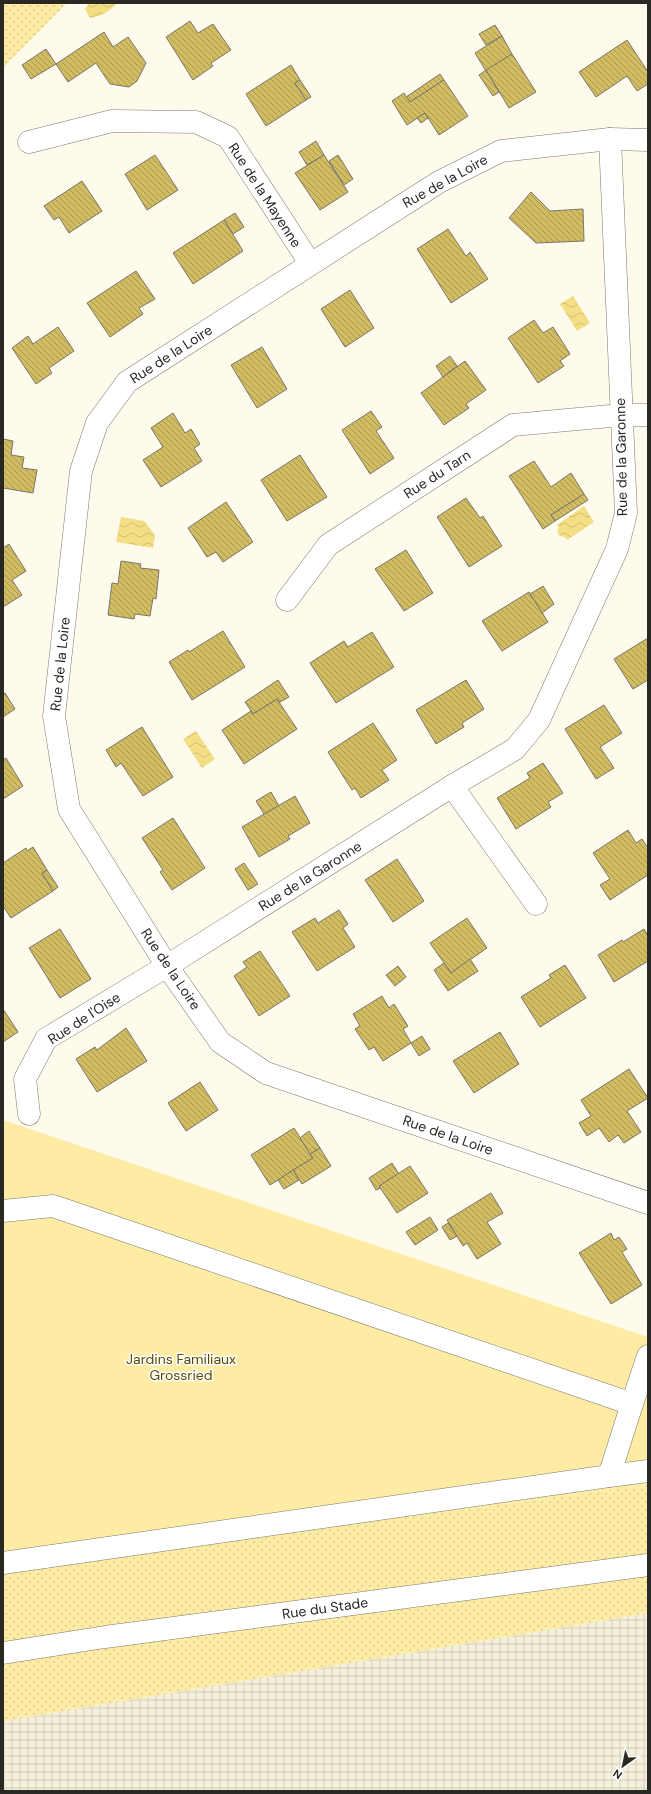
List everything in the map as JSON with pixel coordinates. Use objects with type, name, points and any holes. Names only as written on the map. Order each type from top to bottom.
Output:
[{"type":"street","name":"Rue de la Mayenne","points":[[29,142],[112,121],[196,122],[228,138],[310,263]]},
{"type":"street","name":"Rue de la Loire","points":[[648,140],[610,139],[501,151],[439,182],[310,263],[127,382],[97,423],[81,471],[54,716],[69,808],[167,966],[220,1042],[266,1073],[648,1203]]},
{"type":"street","name":"Rue de la Garonne","points":[[167,966],[452,786],[515,749],[539,720],[617,549],[626,513],[610,139]]},
{"type":"street","name":"Rue du Tarn","points":[[287,600],[328,544],[513,425],[621,415],[648,415]]},
{"type":"street","points":[[452,786],[536,904]]},
{"type":"street","name":"Rue de l'Oise","points":[[29,1114],[25,1079],[46,1039],[167,966]]},
{"type":"street","points":[[3,1211],[53,1206],[632,1404]]},
{"type":"street","points":[[609,1476],[648,1356]]},
{"type":"street","points":[[3,1563],[648,1471]]},
{"type":"street","name":"Rue du Stade","points":[[3,1654],[113,1636],[648,1565]]},
{"type":"shaded area","points":[[648,1613],[648,1791],[3,1791],[3,1721]]},
{"type":"green space","points":[[3,3],[67,3],[3,68]]},
{"type":"green space","name":"Jardins Familiaux Grossried","points":[[3,1120],[648,1337],[648,1485],[3,1570]]},
{"type":"green space","points":[[648,1485],[648,1613],[3,1721],[3,1570]]},
{"type":"water","points":[[89,3],[117,3],[105,13],[90,18],[85,9]]},
{"type":"water","points":[[573,296],[590,323],[577,331],[560,304]]},
{"type":"water","points":[[584,506],[594,522],[567,540],[565,537],[560,536],[557,532],[559,527],[557,525]]},
{"type":"water","points":[[121,517],[144,521],[155,535],[153,548],[116,542]]},
{"type":"water","points":[[196,731],[215,759],[202,768],[183,739]]},
{"type":"building","points":[[190,21],[198,33],[213,24],[231,50],[211,63],[213,66],[193,80],[166,37]]},
{"type":"building","points":[[495,25],[502,36],[486,45],[479,34]]},
{"type":"building","points":[[104,32],[113,47],[128,37],[146,63],[137,81],[129,87],[110,84],[96,63],[68,82],[56,64]]},
{"type":"building","points":[[502,36],[512,54],[486,71],[475,53]]},
{"type":"building","points":[[627,40],[648,72],[648,84],[637,91],[627,76],[596,97],[579,72]]},
{"type":"building","points":[[46,49],[56,64],[31,79],[22,65]]},
{"type":"building","points":[[512,54],[536,92],[509,108],[486,70]]},
{"type":"building","points":[[291,65],[300,80],[295,83],[306,100],[266,126],[246,94]]},
{"type":"building","points":[[486,70],[499,92],[493,96],[479,75]]},
{"type":"building","points":[[440,74],[444,80],[410,102],[406,97]]},
{"type":"building","points":[[300,80],[311,97],[306,100],[295,83]]},
{"type":"building","points":[[444,80],[468,116],[439,135],[425,113],[407,125],[392,101],[404,93],[410,102]]},
{"type":"building","points":[[425,113],[428,118],[421,123],[417,118]]},
{"type":"building","points":[[316,141],[324,155],[307,165],[299,152]]},
{"type":"building","points":[[155,155],[178,190],[147,210],[125,174]]},
{"type":"building","points":[[324,155],[348,192],[320,210],[295,173]]},
{"type":"building","points":[[338,155],[353,179],[344,185],[329,161]]},
{"type":"building","points":[[82,181],[102,211],[69,233],[59,217],[54,220],[44,206]]},
{"type":"building","points":[[531,192],[550,211],[583,209],[584,241],[536,243],[509,218]]},
{"type":"building","points":[[235,213],[244,227],[233,234],[224,220]]},
{"type":"building","points":[[224,220],[243,251],[193,284],[173,253]]},
{"type":"building","points":[[448,229],[466,256],[470,252],[488,279],[451,303],[417,249]]},
{"type":"building","points":[[136,271],[155,299],[139,308],[143,314],[110,337],[87,303]]},
{"type":"building","points":[[350,290],[374,328],[345,347],[321,309]]},
{"type":"building","points":[[534,320],[543,333],[553,327],[570,354],[560,361],[564,366],[538,383],[508,338]]},
{"type":"building","points":[[58,327],[74,351],[49,368],[52,373],[36,384],[12,348],[28,336],[33,344]]},
{"type":"building","points":[[262,347],[287,389],[257,408],[231,365]]},
{"type":"building","points":[[450,356],[457,366],[443,377],[436,366]]},
{"type":"building","points":[[465,361],[486,390],[466,404],[469,408],[444,425],[421,393]]},
{"type":"building","points":[[371,411],[382,427],[376,431],[394,458],[370,474],[342,430]]},
{"type":"building","points":[[173,413],[185,433],[191,429],[200,444],[194,448],[202,461],[161,487],[143,460],[163,447],[151,428]]},
{"type":"building","points":[[3,439],[13,441],[11,455],[24,457],[22,468],[37,470],[33,493],[3,488]]},
{"type":"building","points":[[300,455],[327,497],[287,521],[261,480]]},
{"type":"building","points":[[534,461],[551,487],[571,473],[584,494],[551,515],[555,521],[543,529],[509,476]]},
{"type":"building","points":[[584,494],[588,500],[555,521],[551,515]]},
{"type":"building","points":[[466,498],[480,518],[483,516],[502,546],[469,567],[437,517]]},
{"type":"building","points":[[226,502],[253,542],[223,562],[216,552],[207,557],[188,528]]},
{"type":"building","points":[[9,544],[26,571],[12,580],[22,595],[3,607],[3,548]]},
{"type":"building","points":[[406,550],[433,593],[404,611],[375,569]]},
{"type":"building","points":[[121,561],[141,564],[140,568],[159,570],[156,599],[153,598],[150,616],[135,614],[134,619],[108,615],[112,583],[118,584]]},
{"type":"building","points":[[543,586],[554,604],[542,613],[530,594]]},
{"type":"building","points":[[529,592],[548,622],[502,651],[482,621]]},
{"type":"building","points":[[223,631],[245,667],[192,700],[169,662],[188,650],[189,652]]},
{"type":"building","points":[[372,632],[394,667],[336,703],[310,663],[344,641],[348,647]]},
{"type":"building","points":[[648,638],[648,680],[633,689],[614,659]]},
{"type":"building","points":[[278,680],[289,697],[280,702],[277,699],[253,714],[245,702]]},
{"type":"building","points":[[466,680],[484,709],[462,723],[464,727],[436,744],[416,710]]},
{"type":"building","points":[[5,693],[15,709],[3,717],[3,694]]},
{"type":"building","points":[[277,699],[297,729],[244,764],[222,730],[251,711],[253,714]]},
{"type":"building","points":[[604,705],[622,733],[600,747],[614,768],[596,779],[565,729]]},
{"type":"building","points":[[373,723],[397,760],[382,770],[389,780],[361,798],[355,788],[352,790],[328,752]]},
{"type":"building","points":[[142,727],[173,777],[143,796],[121,763],[116,767],[106,750]]},
{"type":"building","points":[[6,758],[23,786],[3,799],[3,760]]},
{"type":"building","points":[[543,763],[563,793],[548,802],[551,807],[516,829],[497,798],[530,778],[527,773]]},
{"type":"building","points":[[271,792],[279,806],[264,814],[256,801]]},
{"type":"building","points":[[295,796],[310,823],[288,836],[290,839],[259,857],[242,827]]},
{"type":"building","points":[[173,818],[205,868],[172,890],[160,872],[163,870],[142,838]]},
{"type":"building","points":[[628,830],[636,843],[642,839],[648,848],[648,875],[610,900],[600,885],[610,879],[593,853]]},
{"type":"building","points":[[33,847],[47,870],[42,873],[53,891],[11,918],[3,906],[3,863],[26,848],[27,851]]},
{"type":"building","points":[[397,859],[424,901],[393,922],[365,880]]},
{"type":"building","points":[[244,863],[258,884],[248,890],[235,869]]},
{"type":"building","points":[[47,870],[58,887],[53,891],[42,873]]},
{"type":"building","points":[[339,910],[348,924],[343,928],[355,947],[317,971],[292,932],[315,918],[318,923]]},
{"type":"building","points":[[467,918],[487,948],[451,973],[430,943]]},
{"type":"building","points":[[60,929],[91,979],[60,998],[29,948]]},
{"type":"building","points":[[644,929],[648,936],[648,961],[614,982],[598,955],[622,940],[623,942]]},
{"type":"building","points":[[260,951],[290,996],[259,1016],[234,976],[247,967],[243,962]]},
{"type":"building","points":[[470,959],[478,971],[448,991],[434,970],[444,963],[451,973]]},
{"type":"building","points":[[565,965],[586,998],[540,1027],[521,997],[551,978],[549,975]]},
{"type":"building","points":[[398,966],[406,977],[395,986],[386,975]]},
{"type":"building","points":[[382,996],[389,1008],[394,1004],[408,1026],[403,1029],[411,1043],[383,1061],[374,1047],[369,1050],[355,1029],[360,1026],[353,1014]]},
{"type":"building","points":[[3,1009],[18,1032],[3,1042]]},
{"type":"building","points":[[126,1028],[147,1061],[97,1092],[76,1059],[95,1047],[97,1050]]},
{"type":"building","points":[[500,1032],[519,1064],[474,1093],[453,1061]]},
{"type":"building","points":[[422,1036],[430,1049],[419,1056],[411,1043]]},
{"type":"building","points":[[629,1069],[648,1098],[627,1111],[641,1132],[624,1143],[618,1135],[609,1142],[599,1128],[587,1136],[579,1123],[591,1116],[581,1100]]},
{"type":"building","points":[[200,1082],[218,1110],[186,1131],[168,1103]]},
{"type":"building","points":[[294,1128],[313,1158],[270,1185],[251,1155]]},
{"type":"building","points":[[309,1131],[320,1148],[310,1154],[300,1138]]},
{"type":"building","points":[[320,1148],[331,1166],[302,1184],[293,1170],[313,1158],[310,1154]]},
{"type":"building","points":[[392,1163],[399,1174],[379,1186],[381,1188],[376,1190],[369,1178]]},
{"type":"building","points":[[410,1166],[428,1193],[397,1213],[379,1186]]},
{"type":"building","points":[[293,1170],[299,1180],[284,1189],[278,1180]]},
{"type":"building","points":[[491,1193],[503,1213],[487,1222],[501,1244],[477,1259],[467,1243],[463,1246],[447,1220]]},
{"type":"building","points":[[430,1217],[438,1230],[415,1245],[406,1232]]},
{"type":"building","points":[[448,1223],[457,1236],[450,1240],[442,1227]]},
{"type":"building","points":[[611,1233],[614,1240],[619,1237],[627,1249],[622,1252],[642,1285],[611,1304],[579,1253]]}]
